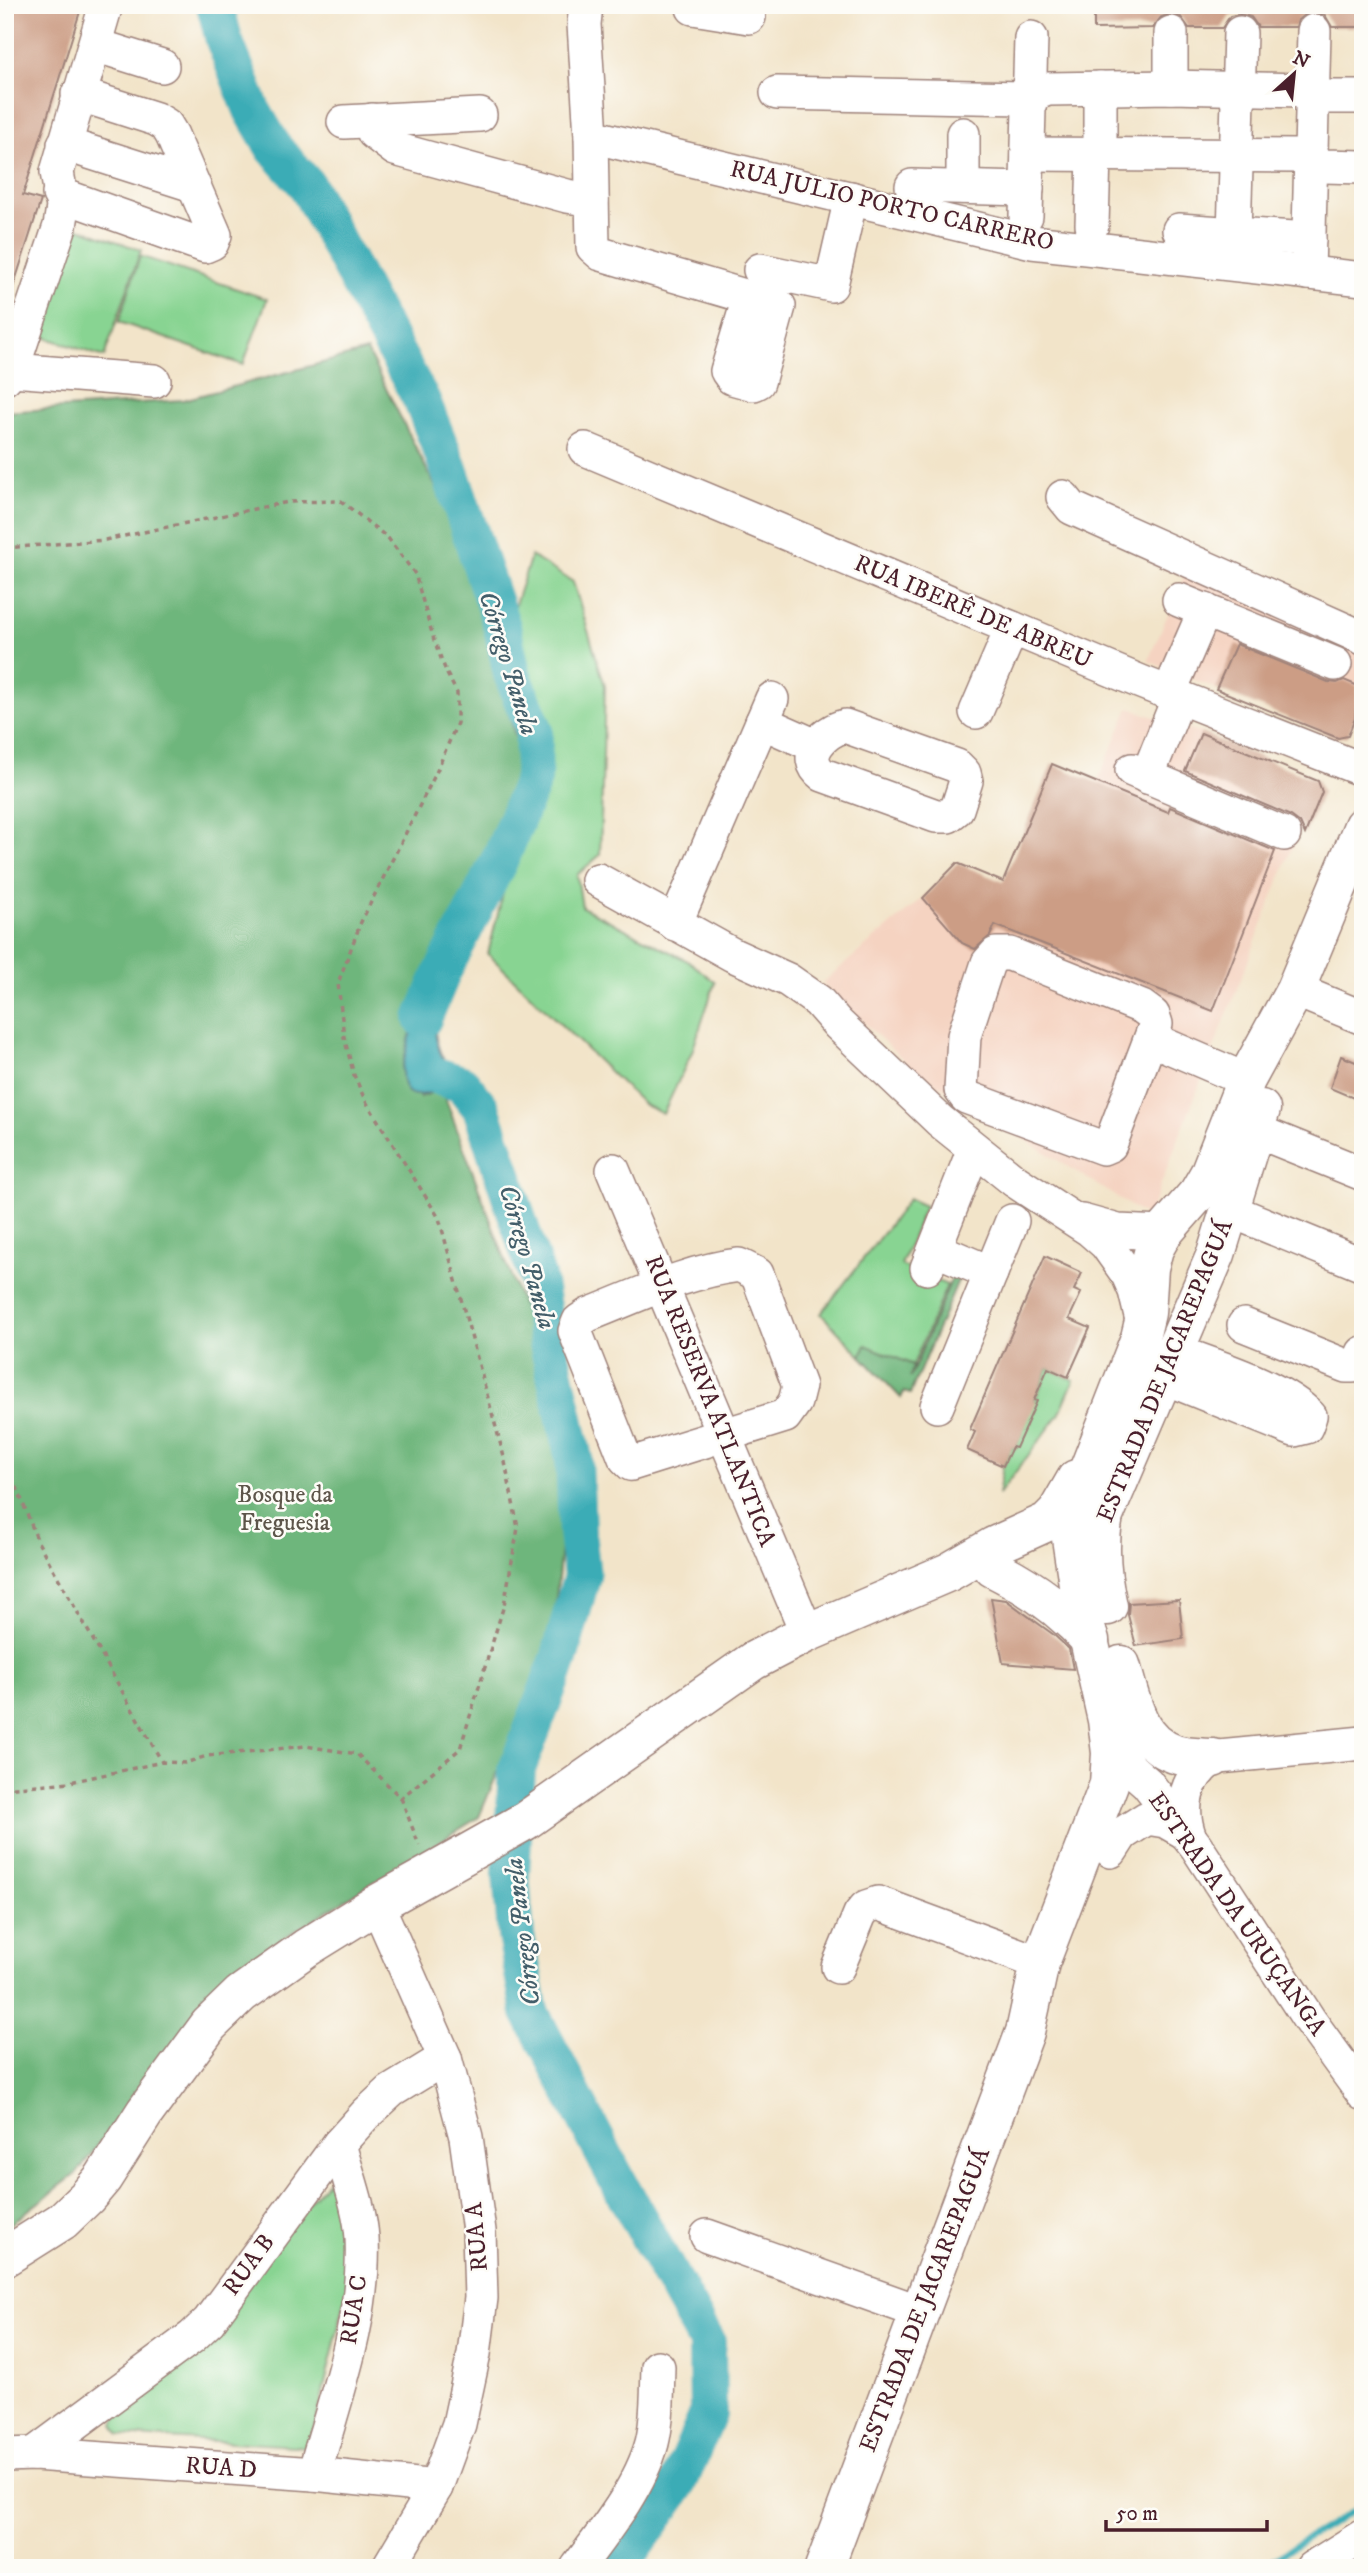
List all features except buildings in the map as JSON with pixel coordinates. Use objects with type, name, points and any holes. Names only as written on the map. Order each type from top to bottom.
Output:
[{"type":"main road","name":"ESTRADA DE JACAREPAGUÁ","points":[[1025,2032],[1062,1972],[1111,1851],[1129,1785],[1120,1777],[1111,1761],[1109,1737],[1081,1604],[1071,1538],[1081,1489],[1143,1325],[1150,1261],[1163,1233],[1198,1193],[1209,1174],[1243,1088],[1295,990],[1363,826]]},
{"type":"main road","name":"ESTRADA DE JACAREPAGUÁ","points":[[824,2568],[1025,2032],[1040,1963],[1120,1777],[1121,1665],[1102,1574],[1101,1535],[1110,1500],[1216,1254],[1295,990]]},
{"type":"main road","points":[[1163,1233],[1186,1237],[1192,1241],[1198,1257],[1175,1317],[1169,1364]]},
{"type":"main road","points":[[5,2257],[62,2221],[87,2197],[209,2025],[241,1994],[306,1948],[377,1904],[525,1821],[753,1661],[807,1633],[949,1572],[994,1546],[1047,1522],[1090,1460]]},
{"type":"main road","points":[[949,1572],[993,1568],[1071,1538],[1093,1525],[1110,1500]]},
{"type":"main road","points":[[993,1568],[1017,1580],[1071,1619],[1090,1640]]},
{"type":"main road","points":[[1121,1665],[1137,1718],[1151,1738],[1178,1755],[1213,1758]]},
{"type":"street","points":[[106,5],[57,172],[63,207],[60,226],[9,374],[154,381]]},
{"type":"street","points":[[688,6],[749,16]]},
{"type":"street","points":[[585,14],[591,136],[592,237],[593,247],[601,254],[755,284],[831,285],[851,198]]},
{"type":"street","points":[[1308,273],[1314,31]]},
{"type":"street","points":[[1171,33],[1171,87]]},
{"type":"street","points":[[1234,234],[1240,33]]},
{"type":"street","points":[[912,186],[963,187],[1026,202],[1031,38]]},
{"type":"street","points":[[94,46],[162,66]]},
{"type":"street","points":[[778,93],[1029,97],[1037,91],[1048,89],[1171,87],[1363,97]]},
{"type":"street","points":[[1092,225],[1100,88]]},
{"type":"street","points":[[59,194],[205,246],[212,243],[215,235],[166,125],[156,119],[78,94]]},
{"type":"street","points":[[480,115],[358,121],[395,149],[567,196],[592,200]]},
{"type":"street","points":[[963,134],[963,187]]},
{"type":"street","name":"RUA JULIO PORTO CARRERO","points":[[591,136],[1032,242],[1363,279]]},
{"type":"street","points":[[64,144],[193,185]]},
{"type":"street","points":[[1028,155],[1298,156],[1323,166],[1363,167]]},
{"type":"street","points":[[1179,230],[1309,239]]},
{"type":"street","name":"RUA IBERÊ DE ABREU","points":[[585,449],[1174,695],[1363,770]]},
{"type":"street","points":[[1063,497],[1072,508],[1363,638]]},
{"type":"street","points":[[1284,834],[1139,774],[1174,695],[1192,605],[1335,664]]},
{"type":"street","points":[[976,712],[1012,628]]},
{"type":"street","points":[[675,924],[767,710],[816,746]]},
{"type":"street","points":[[598,880],[733,955],[806,991],[912,1095],[974,1149],[1015,1181],[1090,1230],[1118,1260],[1135,1291],[1143,1325]]},
{"type":"street","points":[[996,954],[1010,954],[1142,1006],[1153,1015],[1157,1024],[1148,1046],[1110,1145],[1103,1148],[966,1097],[961,1090],[964,1036],[988,963],[996,954]]},
{"type":"street","points":[[1295,990],[1363,1018]]},
{"type":"street","points":[[1148,1046],[1243,1088]]},
{"type":"street","points":[[1254,1130],[1363,1174]]},
{"type":"street","points":[[974,1149],[931,1258],[991,1273]]},
{"type":"street","name":"RUA RESERVA ATLANTICA","points":[[613,1170],[807,1633]]},
{"type":"street","points":[[1229,1210],[1363,1265]]},
{"type":"street","points":[[1073,1218],[1118,1231],[1163,1233]]},
{"type":"street","points":[[937,1406],[1012,1221]]},
{"type":"street","points":[[739,1265],[757,1275],[799,1386],[795,1402],[785,1416],[724,1437],[631,1464],[625,1458],[575,1331],[579,1321],[588,1315],[715,1268],[739,1265]]},
{"type":"street","points":[[1244,1325],[1346,1366],[1353,1366],[1363,1353]]},
{"type":"street","points":[[1120,1777],[1148,1764],[1363,1743]]},
{"type":"street","points":[[1190,1838],[1183,1814],[1187,1789],[1198,1772],[1213,1758]]},
{"type":"street","name":"ESTRADA DA URUÇANGA","points":[[1120,1777],[1147,1783],[1190,1838],[1310,2021],[1363,2094]]},
{"type":"street","points":[[1111,1851],[1122,1834],[1147,1818],[1174,1825],[1190,1838]]},
{"type":"street","points":[[838,1967],[860,1914],[866,1907],[878,1903],[1040,1963]]},
{"type":"street","name":"RUA A","points":[[377,1904],[445,2058],[466,2137],[479,2231],[481,2298],[474,2354],[459,2424],[436,2487],[388,2568]]},
{"type":"street","name":"RUA B","points":[[20,2455],[177,2350],[209,2321],[339,2144],[390,2091],[445,2058]]},
{"type":"street","name":"RUA C","points":[[314,2474],[352,2337],[361,2282],[362,2236],[339,2144]]},
{"type":"street","points":[[707,2236],[920,2312]]},
{"type":"street","points":[[577,2568],[612,2521],[638,2476],[652,2444],[657,2407],[658,2367]]},
{"type":"street","name":"RUA D","points":[[20,2455],[314,2474],[436,2487]]},
{"type":"street","points":[[1312,2568],[1363,2536]]},
{"type":"path","points":[[5,548],[105,540],[288,502],[341,501],[388,538],[415,574],[434,640],[457,693],[457,723],[436,773],[361,922],[338,983],[344,1037],[354,1075],[365,1100],[439,1218],[504,1457],[518,1528],[504,1605],[460,1749],[401,1798]]},
{"type":"path","points":[[5,1469],[16,1485],[38,1542],[162,1762]]},
{"type":"path","points":[[5,1788],[70,1782],[162,1762],[184,1763],[207,1756],[306,1746],[357,1754],[401,1798],[430,1874]]},
{"type":"shaded area","points":[[1186,572],[1363,652],[1363,674],[1338,738],[1148,661]]},
{"type":"shaded area","points":[[1129,708],[1201,733],[1318,781],[1148,1217],[912,1068],[822,983],[923,898],[957,863],[1003,882],[1052,764],[1097,782]]},
{"type":"green space","points":[[76,227],[141,250],[104,357],[41,336]]},
{"type":"green space","points":[[140,256],[267,299],[243,365],[119,322]]},
{"type":"green space","name":"Bosque da Freguesia","points":[[367,351],[456,527],[519,750],[513,816],[425,979],[402,1068],[420,1097],[442,1089],[536,1343],[566,1493],[552,1643],[479,1817],[227,1973],[77,2173],[5,2228],[5,412],[183,400]]},
{"type":"green space","points":[[531,556],[573,582],[605,686],[600,855],[577,875],[582,907],[690,962],[715,982],[692,1052],[663,1114],[644,1105],[488,954],[517,836],[527,706],[512,614]]},
{"type":"green space","points":[[909,1199],[925,1206],[901,1265],[947,1285],[913,1365],[867,1346],[861,1356],[821,1314]]},
{"type":"green space","points":[[956,1268],[962,1271],[910,1394],[904,1392],[901,1398],[861,1356],[866,1345],[913,1365],[910,1378]]},
{"type":"green space","points":[[1048,1368],[1074,1380],[1059,1415],[998,1495],[1003,1466],[1012,1447],[1016,1448]]},
{"type":"green space","points":[[329,2180],[344,2184],[355,2258],[310,2447],[120,2435],[114,2425],[119,2411]]},
{"type":"water","points":[[443,971],[433,1010],[438,1046],[446,1062],[476,1090],[481,1108],[459,1089],[450,1088],[413,1095],[403,1083],[402,1068],[425,979]]},
{"type":"waterway","name":"Córrego Panela","points":[[215,5],[224,40],[252,110],[274,148],[306,184],[422,401],[449,469],[502,627],[512,674],[534,729],[533,779],[502,855],[443,971],[423,1019]]},
{"type":"waterway","name":"Córrego Panela","points":[[440,1077],[462,1084],[481,1108],[537,1277],[548,1343],[574,1459],[582,1576],[559,1659],[517,1769],[511,1874],[516,1935],[530,2012],[614,2174],[707,2342],[708,2414],[678,2484],[619,2568]]},
{"type":"waterway","points":[[1258,2568],[1363,2505]]}]
